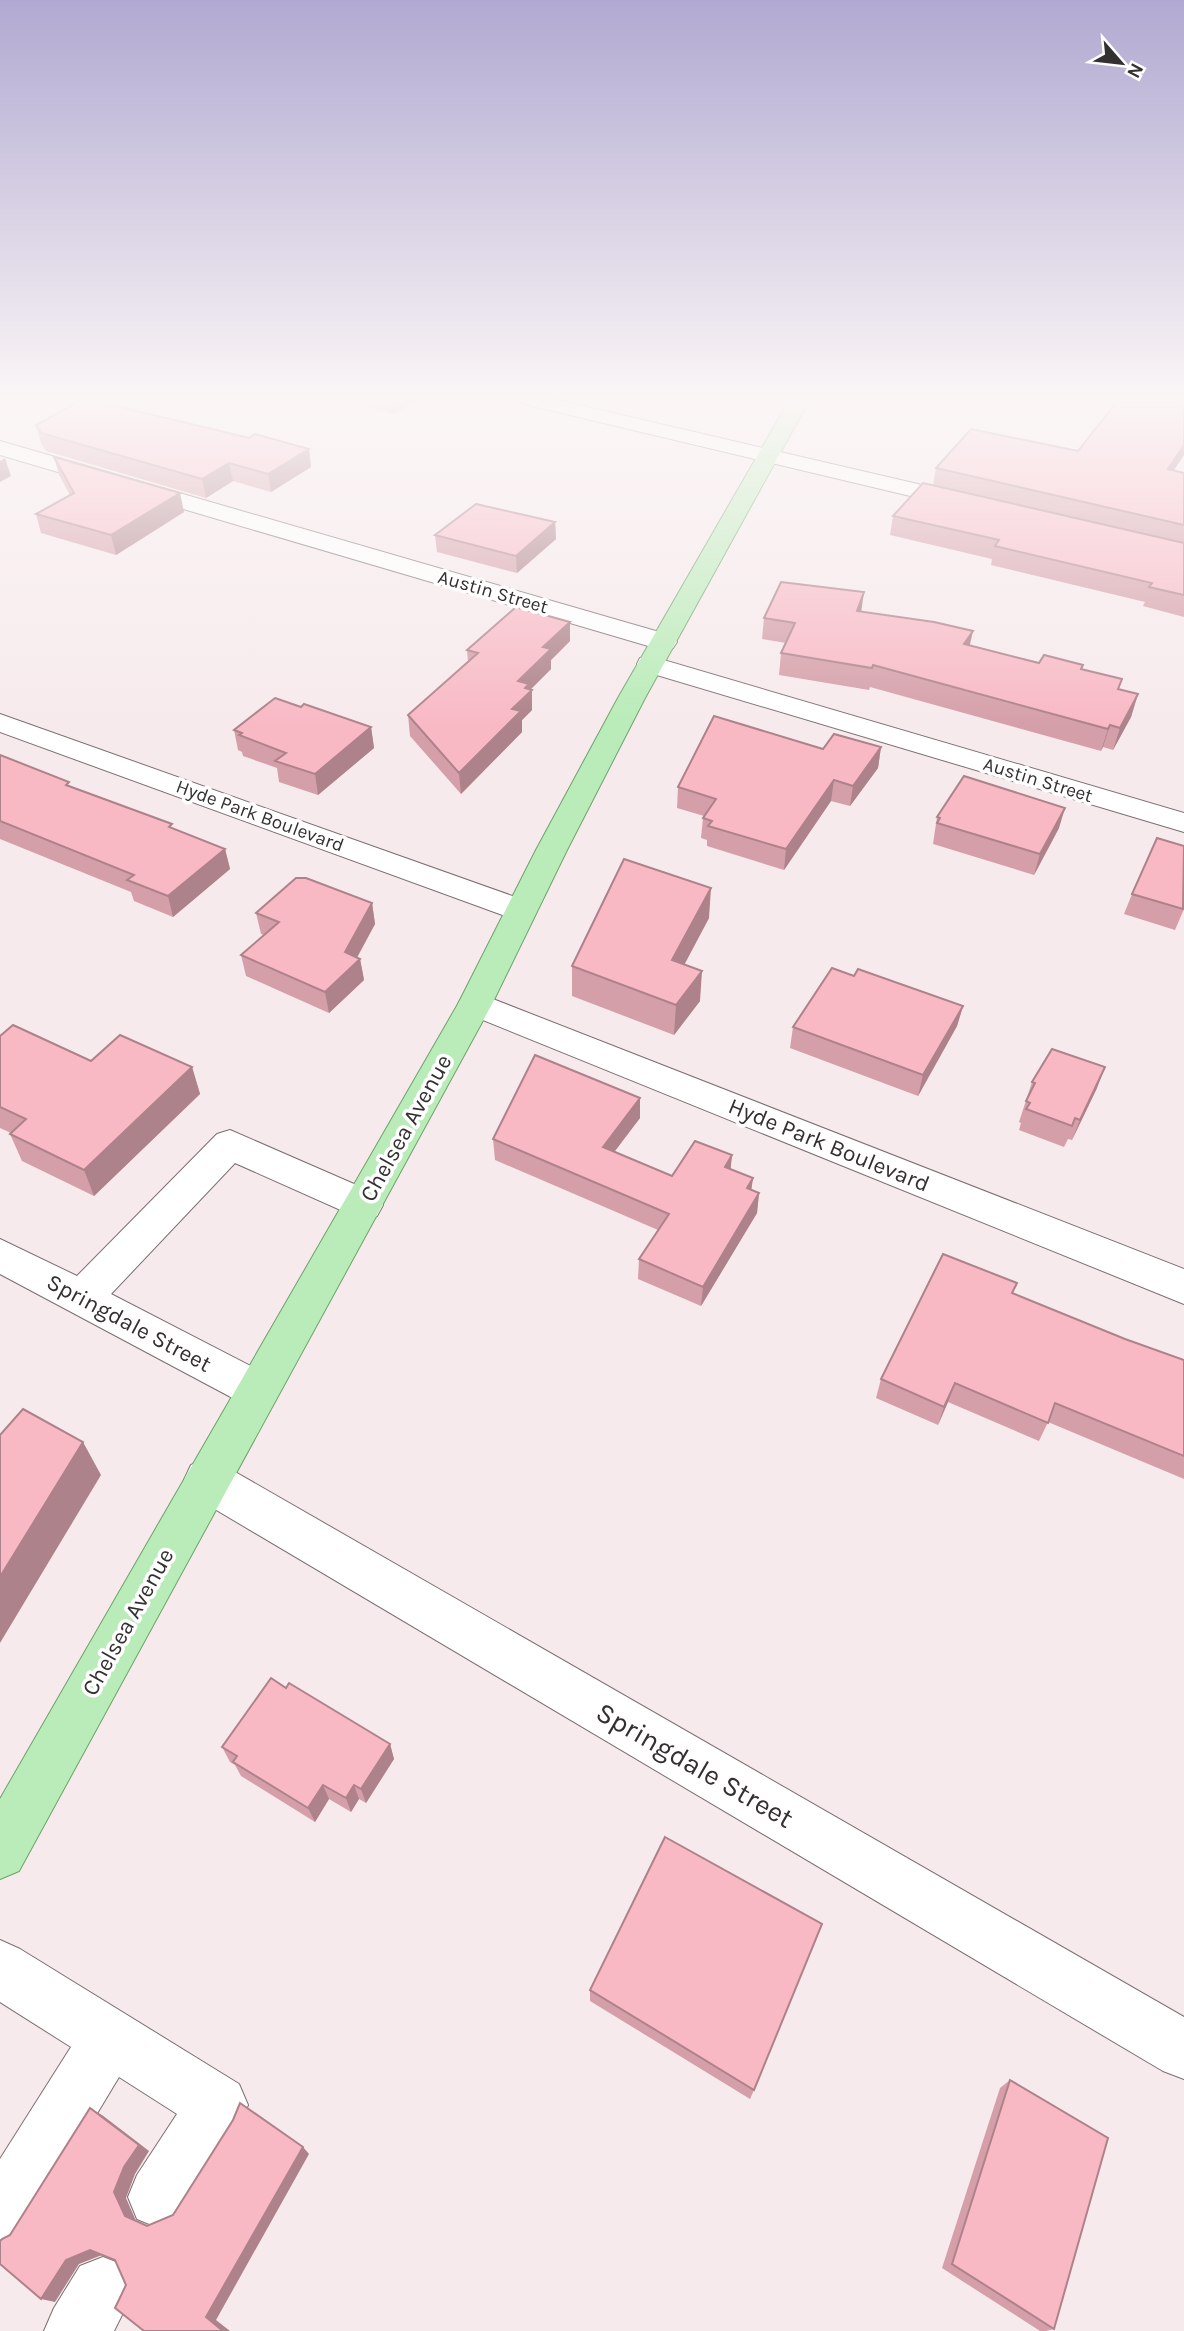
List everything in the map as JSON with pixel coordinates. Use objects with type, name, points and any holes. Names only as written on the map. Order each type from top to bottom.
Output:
[{"type":"main road","name":"Chelsea Avenue","points":[[0,1852],[475,1004],[520,910],[738,508]]},
{"type":"street","name":"Austin Street","points":[[192,508],[657,653],[1184,824]]},
{"type":"street","name":"Hyde Park Boulevard","points":[[0,722],[520,910]]},
{"type":"street","name":"Hyde Park Boulevard","points":[[475,1004],[1184,1287]]},
{"type":"street","points":[[81,1298],[230,1144],[363,1205]]},
{"type":"street","name":"Springdale Street","points":[[0,1255],[257,1390]]},
{"type":"street","name":"Springdale Street","points":[[207,1480],[1184,2050]]},
{"type":"street","points":[[0,1969],[218,2105],[159,2197]]},
{"type":"street","points":[[0,2216],[110,2038]]},
{"type":"building","points":[[47,508],[156,508],[111,535],[36,514]]},
{"type":"building","points":[[471,508],[493,508],[555,522],[516,556],[435,535]]},
{"type":"building","points":[[900,508],[1031,508],[1184,543],[1184,595],[1149,587],[1152,583],[995,546],[999,540],[893,516]]},
{"type":"building","points":[[1109,508],[1184,508],[1184,525]]},
{"type":"building","points":[[781,582],[864,592],[857,611],[934,622],[973,631],[964,644],[1039,663],[1044,655],[1083,665],[1081,669],[1122,679],[1118,689],[1138,694],[1120,728],[1110,725],[1108,729],[873,665],[872,668],[781,653],[795,623],[764,618]]},
{"type":"building","points":[[516,607],[570,622],[543,647],[551,649],[518,681],[529,684],[525,688],[532,690],[512,709],[521,711],[459,773],[408,715],[478,653],[467,650]]},
{"type":"building","points":[[275,698],[301,707],[304,704],[371,727],[315,774],[275,761],[286,753],[239,735],[242,733],[234,730]]},
{"type":"building","points":[[714,716],[823,749],[834,734],[881,747],[853,786],[834,780],[786,849],[708,826],[712,821],[703,818],[716,799],[678,787]]},
{"type":"building","points":[[0,755],[69,782],[66,785],[172,824],[169,827],[225,849],[168,896],[127,880],[134,875],[0,821]]},
{"type":"building","points":[[964,776],[1065,808],[1040,854],[937,823],[940,818],[937,817]]},
{"type":"building","points":[[1157,838],[1184,846],[1183,909],[1132,894]]},
{"type":"building","points":[[624,859],[711,888],[672,960],[702,971],[676,1005],[572,966]]},
{"type":"building","points":[[296,878],[306,878],[372,903],[345,952],[360,959],[325,992],[241,955],[279,922],[256,913]]},
{"type":"building","points":[[832,968],[854,976],[858,969],[963,1006],[923,1075],[793,1027]]},
{"type":"building","points":[[13,1025],[91,1061],[120,1035],[192,1067],[84,1170],[10,1134],[26,1119],[0,1107],[0,1036]]},
{"type":"building","points":[[1052,1049],[1105,1067],[1080,1120],[1075,1118],[1072,1126],[1026,1109],[1030,1103],[1026,1101],[1035,1083],[1032,1082]]},
{"type":"building","points":[[535,1055],[640,1098],[603,1147],[672,1176],[695,1141],[732,1155],[725,1167],[753,1178],[747,1188],[759,1193],[703,1287],[639,1259],[669,1214],[493,1139]]},
{"type":"building","points":[[943,1254],[1017,1283],[1012,1293],[1184,1360],[1184,1456],[1055,1403],[1048,1423],[955,1383],[944,1407],[881,1379]]},
{"type":"building","points":[[23,1409],[83,1442],[0,1577],[0,1435]]},
{"type":"building","points":[[271,1678],[286,1688],[289,1683],[390,1744],[361,1789],[354,1785],[346,1798],[323,1785],[308,1808],[233,1762],[237,1756],[222,1747]]},
{"type":"building","points":[[665,1837],[822,1924],[754,2090],[590,1990]]},
{"type":"building","points":[[1010,2080],[1108,2138],[1054,2329],[952,2264]]},
{"type":"building","points":[[240,2103],[303,2147],[206,2317],[223,2331],[144,2331],[115,2308],[126,2285],[115,2260],[90,2250],[66,2260],[41,2299],[0,2264],[0,2241],[10,2235],[90,2108],[139,2145],[124,2167],[114,2192],[125,2216],[147,2226],[173,2215],[233,2120]]}]
